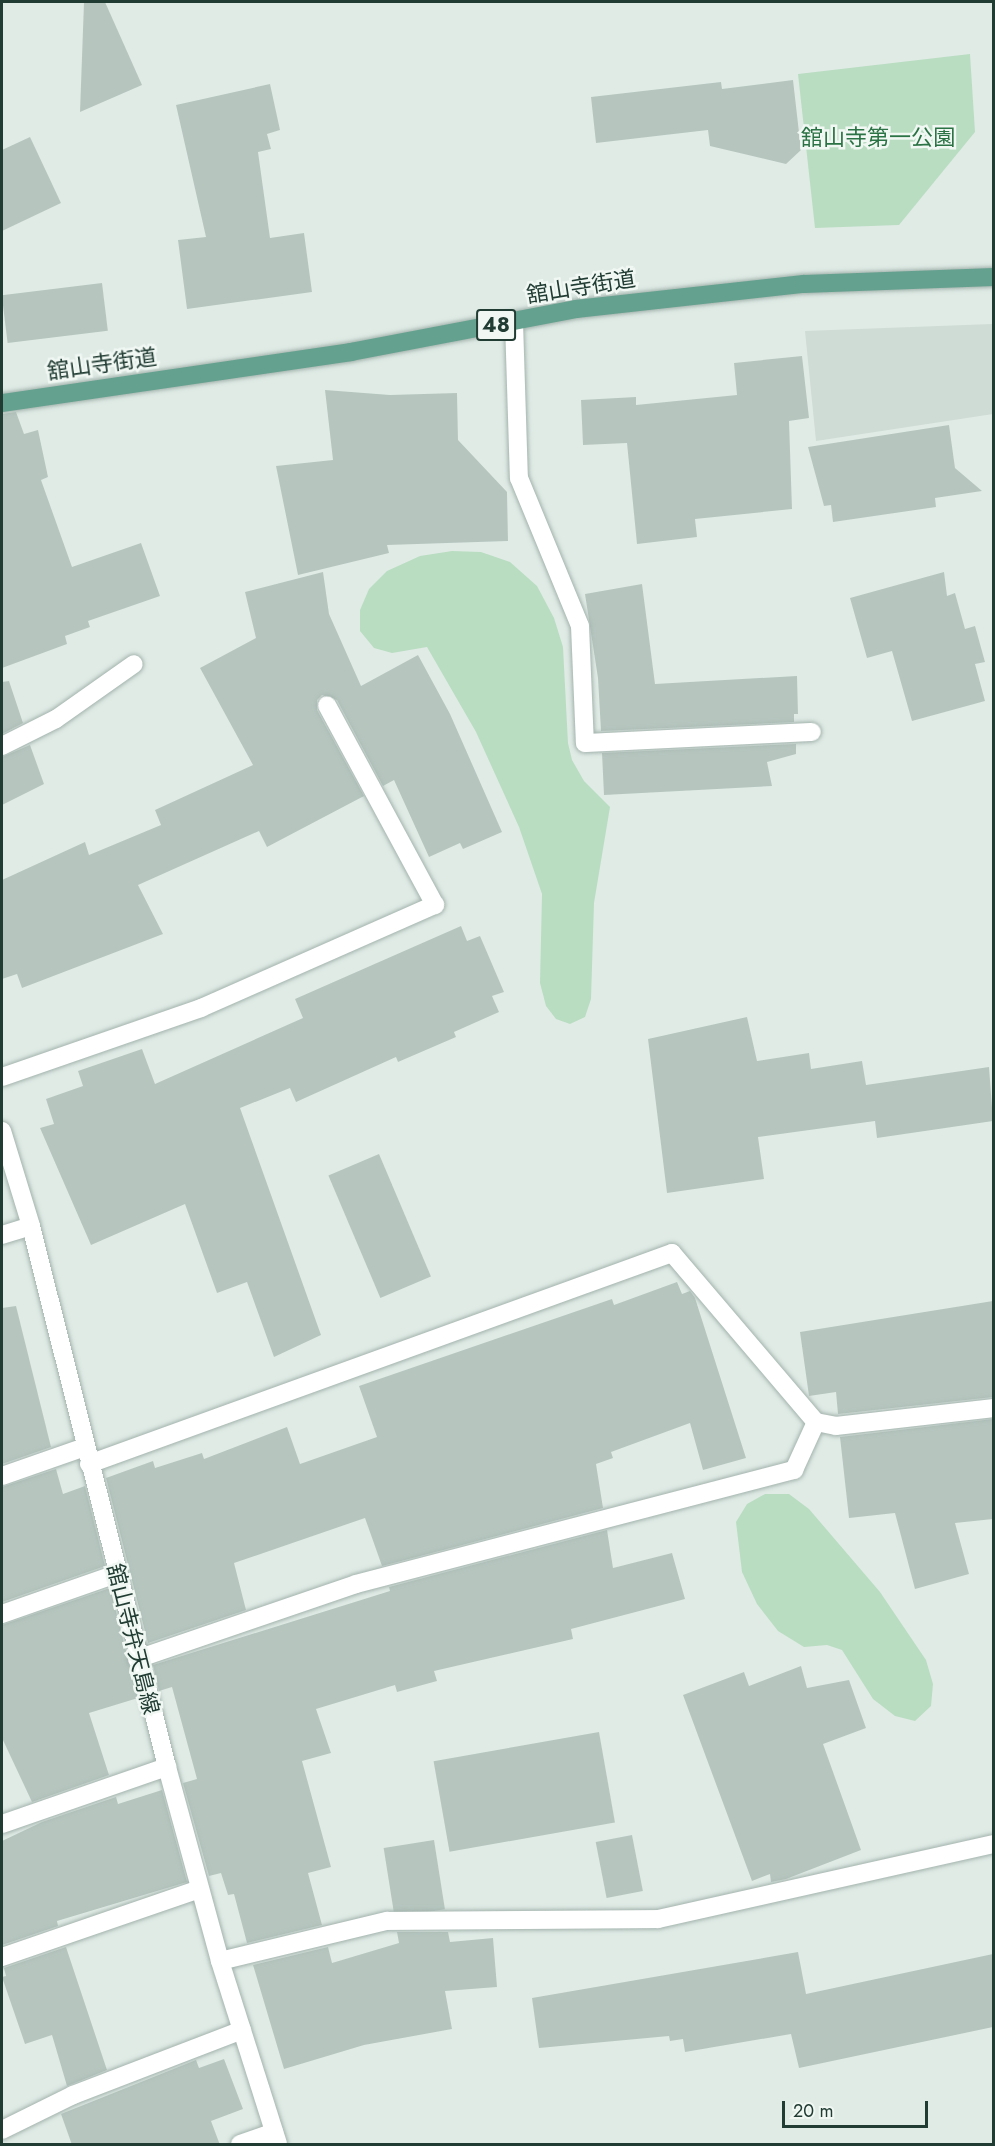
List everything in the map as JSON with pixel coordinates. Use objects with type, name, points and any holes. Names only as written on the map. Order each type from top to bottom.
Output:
[{"type":"main road","name":"舘山寺街道","points":[[2,403],[351,352],[576,309],[804,284],[993,277]]},
{"type":"street","points":[[514,322],[519,478],[580,626],[585,743],[812,732]]},
{"type":"street","points":[[2,746],[56,719],[134,664]]},
{"type":"street","points":[[2,1077],[201,1008],[435,905],[327,705]]},
{"type":"street","name":"舘山寺弁天島線","points":[[2,1131],[31,1226],[137,1659],[220,1961],[276,2138]]},
{"type":"street","points":[[2,1235],[31,1226]]},
{"type":"street","points":[[2,1476],[87,1455],[672,1252],[816,1422],[836,1426],[993,1408]]},
{"type":"street","points":[[137,1659],[356,1584],[795,1470],[816,1422]]},
{"type":"street","points":[[2,1614],[116,1574]]},
{"type":"street","points":[[2,1824],[167,1767]]},
{"type":"street","points":[[220,1961],[387,1922],[658,1919],[993,1844]]},
{"type":"street","points":[[2,1957],[200,1889]]},
{"type":"street","points":[[2,2130],[73,2095],[242,2030]]},
{"type":"street","points":[[240,2145],[276,2138]]},
{"type":"shaded area","points":[[992,324],[993,414],[816,441],[805,331]]},
{"type":"green space","name":"舘山寺第一公園","points":[[970,54],[975,132],[899,225],[815,228],[798,74]]},
{"type":"green space","points":[[452,551],[481,552],[510,562],[537,586],[554,618],[563,647],[568,743],[572,760],[584,781],[610,807],[594,903],[591,999],[585,1017],[570,1024],[556,1019],[546,1006],[540,983],[542,894],[519,827],[476,732],[427,647],[392,653],[374,648],[360,631],[360,610],[369,589],[387,571],[420,556]]},
{"type":"green space","points":[[765,1494],[789,1494],[809,1509],[880,1592],[926,1660],[933,1684],[931,1706],[915,1721],[895,1716],[873,1699],[842,1650],[827,1645],[804,1647],[778,1631],[757,1604],[742,1572],[736,1522],[747,1504]]},
{"type":"building","points":[[84,2],[105,2],[142,85],[80,112]]},
{"type":"building","points":[[793,80],[801,150],[786,164],[710,146],[708,130],[596,143],[591,97],[721,82],[722,89]]},
{"type":"building","points":[[270,84],[280,130],[267,134],[271,149],[258,152],[270,238],[304,233],[312,292],[187,309],[178,240],[206,237],[176,105]]},
{"type":"building","points":[[30,137],[61,203],[2,231],[2,150]]},
{"type":"building","points":[[102,283],[108,331],[8,343],[2,295]]},
{"type":"building","points":[[802,356],[809,418],[789,421],[792,509],[695,519],[697,537],[637,544],[627,443],[583,445],[581,400],[636,397],[636,405],[737,395],[734,363]]},
{"type":"building","points":[[325,390],[390,395],[457,393],[458,440],[507,492],[508,541],[387,545],[389,553],[298,575],[276,466],[333,460]]},
{"type":"building","points":[[16,412],[24,434],[38,430],[48,477],[41,480],[72,567],[141,543],[160,596],[88,621],[90,627],[65,636],[67,644],[2,668],[2,414]]},
{"type":"building","points":[[949,425],[955,468],[982,491],[935,498],[936,507],[833,522],[831,505],[824,506],[808,447]]},
{"type":"building","points":[[323,572],[329,614],[361,686],[418,655],[450,714],[502,832],[463,849],[460,843],[429,857],[394,780],[383,786],[337,700],[322,695],[317,700],[317,710],[364,796],[267,847],[259,831],[138,885],[163,934],[22,988],[17,974],[2,979],[2,880],[85,842],[89,855],[161,825],[155,810],[253,765],[200,668],[256,638],[245,592]]},
{"type":"building","points":[[944,572],[947,596],[955,593],[965,629],[975,626],[985,662],[975,664],[985,701],[912,721],[892,651],[867,658],[850,598]]},
{"type":"building","points":[[642,584],[655,684],[797,676],[798,714],[794,714],[794,722],[601,731],[598,678],[585,594]]},
{"type":"building","points":[[9,681],[23,723],[2,734],[2,682]]},
{"type":"building","points":[[796,744],[796,754],[767,762],[772,786],[604,795],[602,753]]},
{"type":"building","points":[[30,745],[44,784],[2,805],[2,757]]},
{"type":"building","points":[[461,926],[467,941],[480,936],[504,992],[492,996],[499,1012],[454,1032],[456,1037],[398,1062],[396,1057],[296,1102],[290,1088],[240,1108],[321,1335],[274,1357],[247,1282],[217,1293],[185,1204],[91,1245],[40,1128],[54,1124],[46,1099],[83,1086],[78,1071],[142,1049],[155,1084],[303,1018],[295,999]]},
{"type":"building","points":[[747,1017],[757,1061],[809,1053],[811,1069],[862,1061],[866,1085],[989,1067],[993,1121],[877,1138],[875,1121],[758,1137],[764,1179],[667,1193],[648,1039]]},
{"type":"building","points":[[379,1154],[431,1276],[380,1298],[328,1175]]},
{"type":"building","points":[[677,1282],[682,1294],[690,1291],[695,1298],[746,1458],[703,1470],[690,1423],[611,1452],[613,1458],[596,1464],[603,1508],[382,1566],[365,1518],[234,1563],[246,1610],[148,1643],[106,1478],[153,1461],[155,1468],[202,1453],[204,1459],[287,1427],[300,1464],[377,1437],[359,1386],[612,1299],[614,1305]]},
{"type":"building","points":[[993,1301],[993,1397],[838,1414],[836,1392],[809,1396],[800,1332]]},
{"type":"building","points":[[16,1306],[51,1447],[2,1464],[2,1308]]},
{"type":"building","points":[[993,1419],[993,1519],[955,1523],[969,1574],[915,1589],[895,1513],[849,1518],[840,1437]]},
{"type":"building","points":[[56,1469],[63,1494],[85,1486],[105,1566],[2,1602],[2,1487]]},
{"type":"building","points":[[607,1530],[613,1568],[672,1553],[685,1599],[571,1629],[573,1639],[434,1671],[437,1681],[397,1692],[395,1685],[316,1709],[331,1753],[302,1761],[331,1867],[308,1873],[322,1925],[247,1943],[234,1894],[228,1895],[221,1873],[209,1876],[183,1783],[197,1779],[172,1687],[159,1691],[153,1665],[390,1591],[389,1587]]},
{"type":"building","points":[[110,1588],[138,1698],[89,1713],[109,1775],[32,1802],[2,1738],[2,1625]]},
{"type":"building","points":[[801,1666],[807,1688],[849,1680],[866,1728],[823,1744],[861,1850],[786,1879],[771,1882],[770,1874],[752,1881],[683,1695],[744,1672],[749,1686]]},
{"type":"building","points":[[599,1732],[615,1823],[450,1852],[434,1761]]},
{"type":"building","points":[[162,1790],[187,1882],[57,1921],[58,1926],[2,1945],[2,1841],[42,1822],[116,1797],[118,1804]]},
{"type":"building","points":[[632,1835],[643,1891],[607,1898],[596,1842]]},
{"type":"building","points":[[434,1840],[445,1909],[395,1917],[384,1848]]},
{"type":"building","points":[[397,1932],[448,1932],[450,1942],[493,1938],[497,1987],[445,1991],[452,2029],[364,2045],[284,2069],[253,1965],[328,1947],[332,1963],[399,1943]]},
{"type":"building","points":[[66,1947],[107,2070],[67,2086],[52,2035],[25,2044],[2,1977],[6,1976],[4,1968]]},
{"type":"building","points":[[798,1952],[806,1994],[993,1954],[993,2027],[799,2068],[791,2034],[685,2052],[683,2039],[670,2041],[669,2036],[539,2048],[532,1998]]},
{"type":"building","points":[[224,2059],[243,2109],[211,2121],[220,2145],[72,2145],[61,2114],[196,2060],[199,2068]]}]
